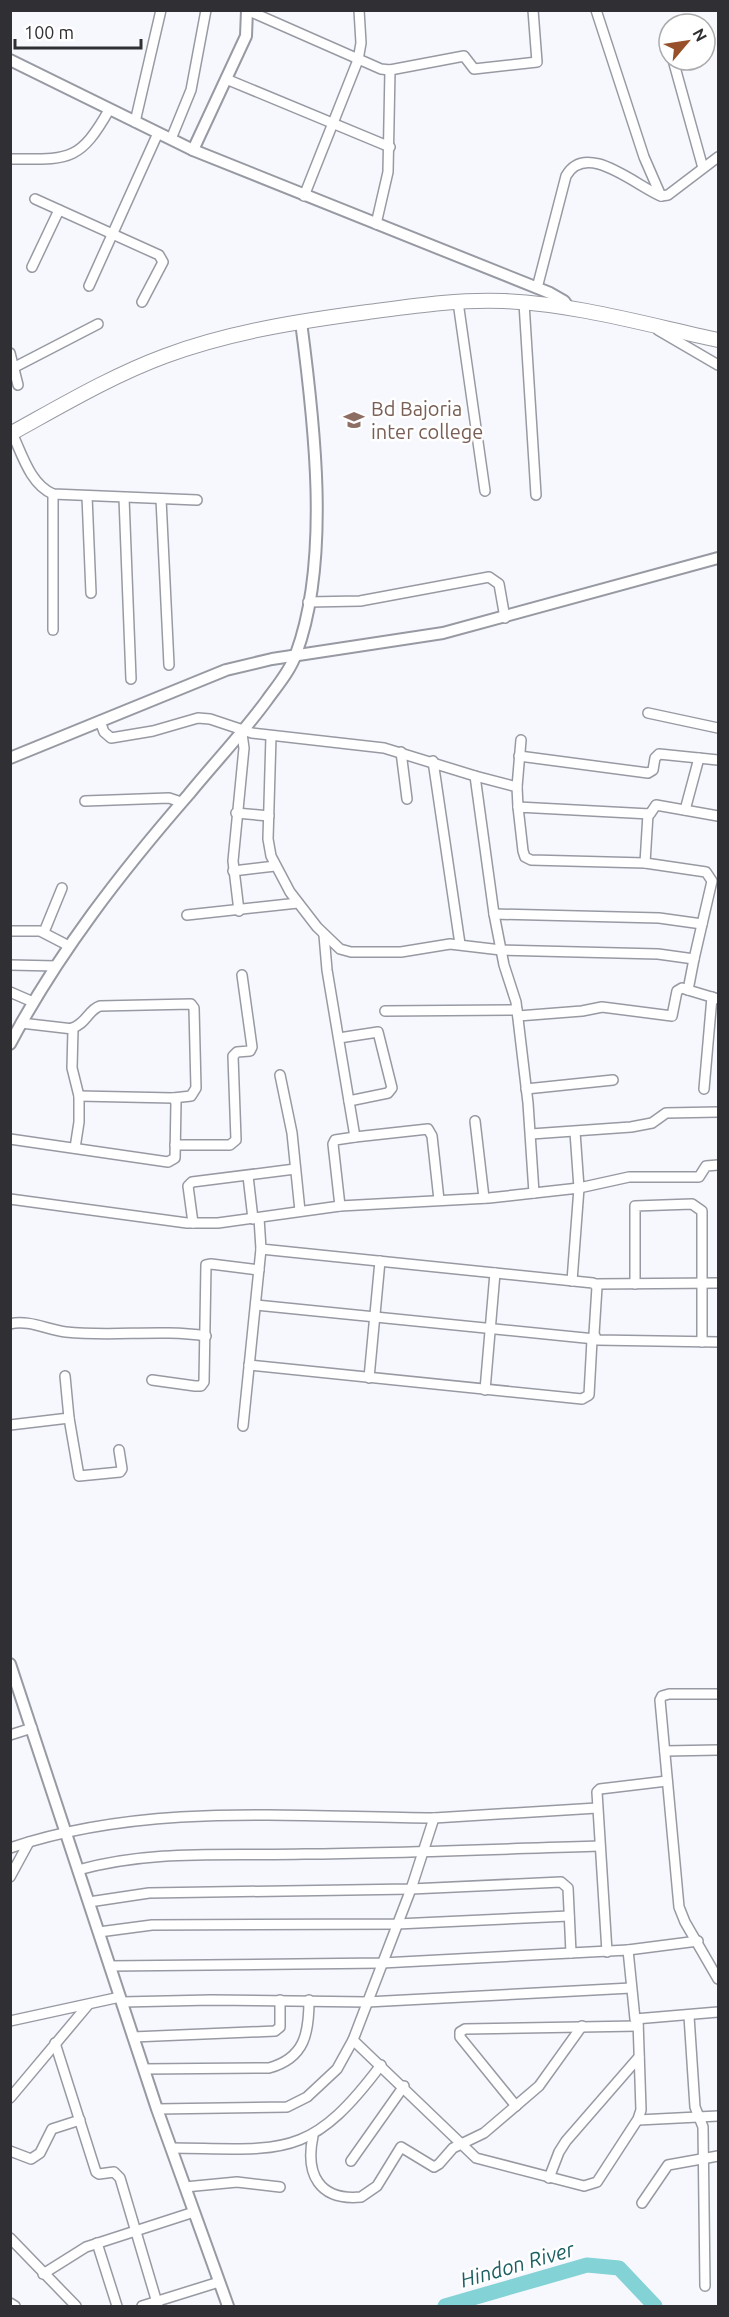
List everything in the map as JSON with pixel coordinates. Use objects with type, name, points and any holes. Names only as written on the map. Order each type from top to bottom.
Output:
[{"type":"main road","points":[[11,430],[158,351],[288,315],[396,301],[477,295],[566,305],[718,333]]},
{"type":"main road","points":[[11,430],[118,376],[163,357],[223,338],[301,321],[458,303],[524,303],[566,305],[718,340]]},
{"type":"street","points":[[135,123],[161,10]]},
{"type":"street","points":[[171,139],[191,90],[206,10]]},
{"type":"street","points":[[193,150],[246,36],[247,10],[358,60],[390,70],[464,56],[474,69],[533,64],[539,58],[533,10]]},
{"type":"street","points":[[304,196],[358,60],[361,43],[359,10]]},
{"type":"street","points":[[596,10],[644,157],[661,196]]},
{"type":"street","points":[[10,60],[193,150],[537,288],[566,305]]},
{"type":"street","points":[[376,224],[383,200],[390,147],[390,70]]},
{"type":"street","points":[[676,72],[703,168]]},
{"type":"street","points":[[226,79],[390,147]]},
{"type":"street","points":[[10,159],[58,159],[76,153],[98,130],[110,110]]},
{"type":"street","points":[[89,286],[158,133]]},
{"type":"street","points":[[537,288],[566,176],[572,166],[579,162],[590,162],[610,168],[661,196],[668,195],[718,157]]},
{"type":"street","points":[[35,200],[162,258],[142,302]]},
{"type":"street","points":[[32,267],[59,210]]},
{"type":"street","points":[[458,303],[485,490]]},
{"type":"street","points":[[524,303],[536,495]]},
{"type":"street","points":[[10,1044],[33,1002],[69,946],[181,802],[243,732],[281,681],[296,655],[314,563],[316,475],[301,321]]},
{"type":"street","points":[[13,368],[98,324]]},
{"type":"street","points":[[651,325],[718,365]]},
{"type":"street","points":[[10,353],[18,385]]},
{"type":"street","points":[[11,430],[31,473],[46,491],[53,494],[197,500]]},
{"type":"street","points":[[53,494],[53,630]]},
{"type":"street","points":[[87,496],[91,593]]},
{"type":"street","points":[[124,498],[131,679]]},
{"type":"street","points":[[161,499],[169,665]]},
{"type":"street","points":[[10,758],[226,670],[296,655],[384,644],[505,618],[718,558]]},
{"type":"street","points":[[308,602],[360,601],[489,577],[499,584],[505,618]]},
{"type":"street","points":[[648,713],[718,728]]},
{"type":"street","points":[[100,722],[104,732],[111,738],[153,731],[198,718],[222,722],[243,732],[324,740],[401,752],[517,787]]},
{"type":"street","points":[[239,911],[233,871],[236,813],[244,748],[243,732]]},
{"type":"street","points":[[271,736],[268,839],[275,866],[298,903],[324,935],[340,949],[351,952],[401,952],[460,944],[501,950],[658,954],[694,959]]},
{"type":"street","points":[[521,740],[517,787],[525,857],[531,860],[645,863],[685,868],[710,875],[712,881],[688,990]]},
{"type":"street","points":[[401,752],[407,799]]},
{"type":"street","points":[[519,756],[648,773],[653,770],[655,758],[659,754],[718,760]]},
{"type":"street","points":[[685,810],[699,758]]},
{"type":"street","points":[[433,761],[460,944]]},
{"type":"street","points":[[475,776],[494,914],[517,1013],[531,1134],[534,1193]]},
{"type":"street","points":[[85,801],[169,798],[181,802]]},
{"type":"street","points":[[518,807],[648,814],[652,813],[656,805],[718,816]]},
{"type":"street","points":[[236,813],[269,816]]},
{"type":"street","points":[[645,863],[648,814]]},
{"type":"street","points":[[233,871],[275,866]]},
{"type":"street","points":[[44,933],[62,888]]},
{"type":"street","points":[[187,915],[298,903]]},
{"type":"street","points":[[494,914],[659,918],[702,924]]},
{"type":"street","points":[[10,931],[28,929],[44,933],[69,946]]},
{"type":"street","points":[[324,935],[355,1137]]},
{"type":"street","points":[[10,965],[56,966]]},
{"type":"street","points":[[175,1145],[230,1145],[236,1140],[233,1056],[237,1052],[250,1051],[252,1047],[242,975]]},
{"type":"street","points":[[385,1011],[517,1013],[582,1011],[602,1007],[669,1017],[674,1013],[677,991],[682,988],[715,998],[704,1089]]},
{"type":"street","points":[[10,992],[33,1002]]},
{"type":"street","points":[[21,1023],[72,1028],[81,1025],[96,1007],[100,1006],[191,1004],[194,1008],[196,1088],[191,1096],[173,1098],[79,1096]]},
{"type":"street","points":[[72,1028],[74,1034],[72,1068],[79,1096],[79,1122],[75,1148]]},
{"type":"street","points":[[339,1038],[378,1032],[392,1088],[387,1094],[349,1101]]},
{"type":"street","points":[[280,1075],[292,1133],[300,1211]]},
{"type":"street","points":[[526,1089],[613,1080]]},
{"type":"street","points":[[10,1139],[168,1162],[175,1158],[176,1102],[173,1098]]},
{"type":"street","points":[[531,1134],[575,1132],[652,1123],[666,1113],[718,1112]]},
{"type":"street","points":[[475,1121],[484,1198]]},
{"type":"street","points":[[340,1206],[333,1144],[335,1140],[428,1129],[432,1136],[439,1200]]},
{"type":"street","points":[[573,1281],[579,1188],[575,1132]]},
{"type":"street","points":[[10,1199],[193,1223],[256,1218],[340,1206],[534,1193],[579,1188],[629,1178],[699,1177],[706,1166],[718,1166]]},
{"type":"street","points":[[193,1223],[190,1184],[296,1169]]},
{"type":"street","points":[[243,1426],[261,1249],[248,1176]]},
{"type":"street","points":[[635,1284],[633,1213],[635,1206],[640,1204],[699,1206],[702,1211],[702,1342]]},
{"type":"street","points":[[261,1249],[596,1284],[718,1282]]},
{"type":"street","points":[[369,1378],[380,1261]]},
{"type":"street","points":[[152,1380],[201,1386],[206,1371],[206,1266],[211,1264],[259,1270]]},
{"type":"street","points":[[485,1389],[495,1273]]},
{"type":"street","points":[[249,1365],[586,1398],[589,1395],[596,1284]]},
{"type":"street","points":[[256,1305],[593,1340],[718,1342]]},
{"type":"street","points":[[10,1324],[20,1323],[66,1332],[180,1332],[206,1336]]},
{"type":"street","points":[[64,1376],[79,1476],[120,1472],[122,1469],[119,1450]]},
{"type":"street","points":[[10,1425],[69,1418]]},
{"type":"street","points":[[10,1664],[14,1687],[32,1728],[157,2109],[228,2307]]},
{"type":"street","points":[[718,1694],[662,1696],[664,1751],[679,1907],[685,1922],[718,1979]]},
{"type":"street","points":[[10,1735],[32,1728]]},
{"type":"street","points":[[664,1751],[718,1750]]},
{"type":"street","points":[[607,1952],[596,1796],[600,1789],[667,1781]]},
{"type":"street","points":[[10,1848],[66,1831],[118,1822],[187,1816],[435,1818],[597,1808]]},
{"type":"street","points":[[157,2109],[288,2107],[307,2097],[322,2085],[337,2069],[353,2040],[411,1889],[435,1818]]},
{"type":"street","points":[[10,1876],[29,1842]]},
{"type":"street","points":[[78,1870],[106,1862],[152,1856],[424,1852],[599,1846]]},
{"type":"street","points":[[89,1902],[149,1893],[411,1889],[561,1882],[568,1888],[571,1953]]},
{"type":"street","points":[[99,1932],[152,1925],[397,1924],[569,1916]]},
{"type":"street","points":[[110,1966],[382,1963],[607,1952],[698,1941]]},
{"type":"street","points":[[353,2040],[404,2086],[460,2144],[482,2162],[584,2186],[597,2182],[638,2120],[640,2110],[638,2023],[633,2016],[628,1950]]},
{"type":"street","points":[[10,2021],[121,1999],[368,2002],[631,1988]]},
{"type":"street","points":[[133,2037],[275,2031],[280,2027],[280,2000]]},
{"type":"street","points":[[144,2069],[269,2068],[280,2065],[291,2059],[306,2036],[309,2000]]},
{"type":"street","points":[[10,2098],[88,2005]]},
{"type":"street","points":[[516,2106],[460,2037],[460,2032],[465,2029],[638,2023],[718,2013]]},
{"type":"street","points":[[689,2016],[695,2107],[702,2124],[705,2286]]},
{"type":"street","points":[[313,2136],[310,2156],[319,2184],[328,2194],[352,2198],[361,2197],[377,2186],[401,2147],[434,2167],[460,2144],[484,2133],[547,2078],[582,2026]]},
{"type":"street","points":[[55,2043],[96,2172],[99,2174],[114,2172],[120,2178],[158,2304]]},
{"type":"street","points":[[549,2178],[566,2141],[639,2058]]},
{"type":"street","points":[[171,2148],[267,2149],[294,2144],[313,2136],[341,2114],[381,2065]]},
{"type":"street","points":[[351,2161],[404,2086]]},
{"type":"street","points":[[638,2120],[718,2116]]},
{"type":"street","points":[[10,2151],[31,2159],[36,2157],[52,2129],[80,2120]]},
{"type":"street","points":[[642,2203],[668,2165],[718,2156]]},
{"type":"street","points":[[185,2187],[237,2182],[280,2187]]},
{"type":"street","points":[[43,2274],[71,2254],[97,2243],[194,2212]]},
{"type":"street","points":[[10,2238],[76,2307]]},
{"type":"street","points":[[97,2243],[117,2307]]},
{"type":"street","points":[[142,2307],[158,2304],[219,2282]]},
{"type":"street","points":[[10,2303],[15,2307]]},
{"type":"waterway","name":"Hindon River","points":[[445,2306],[587,2265],[619,2268],[655,2306]]},
{"type":"place","name":"Bd Bajoria inter college","points":[[354,420]]}]
